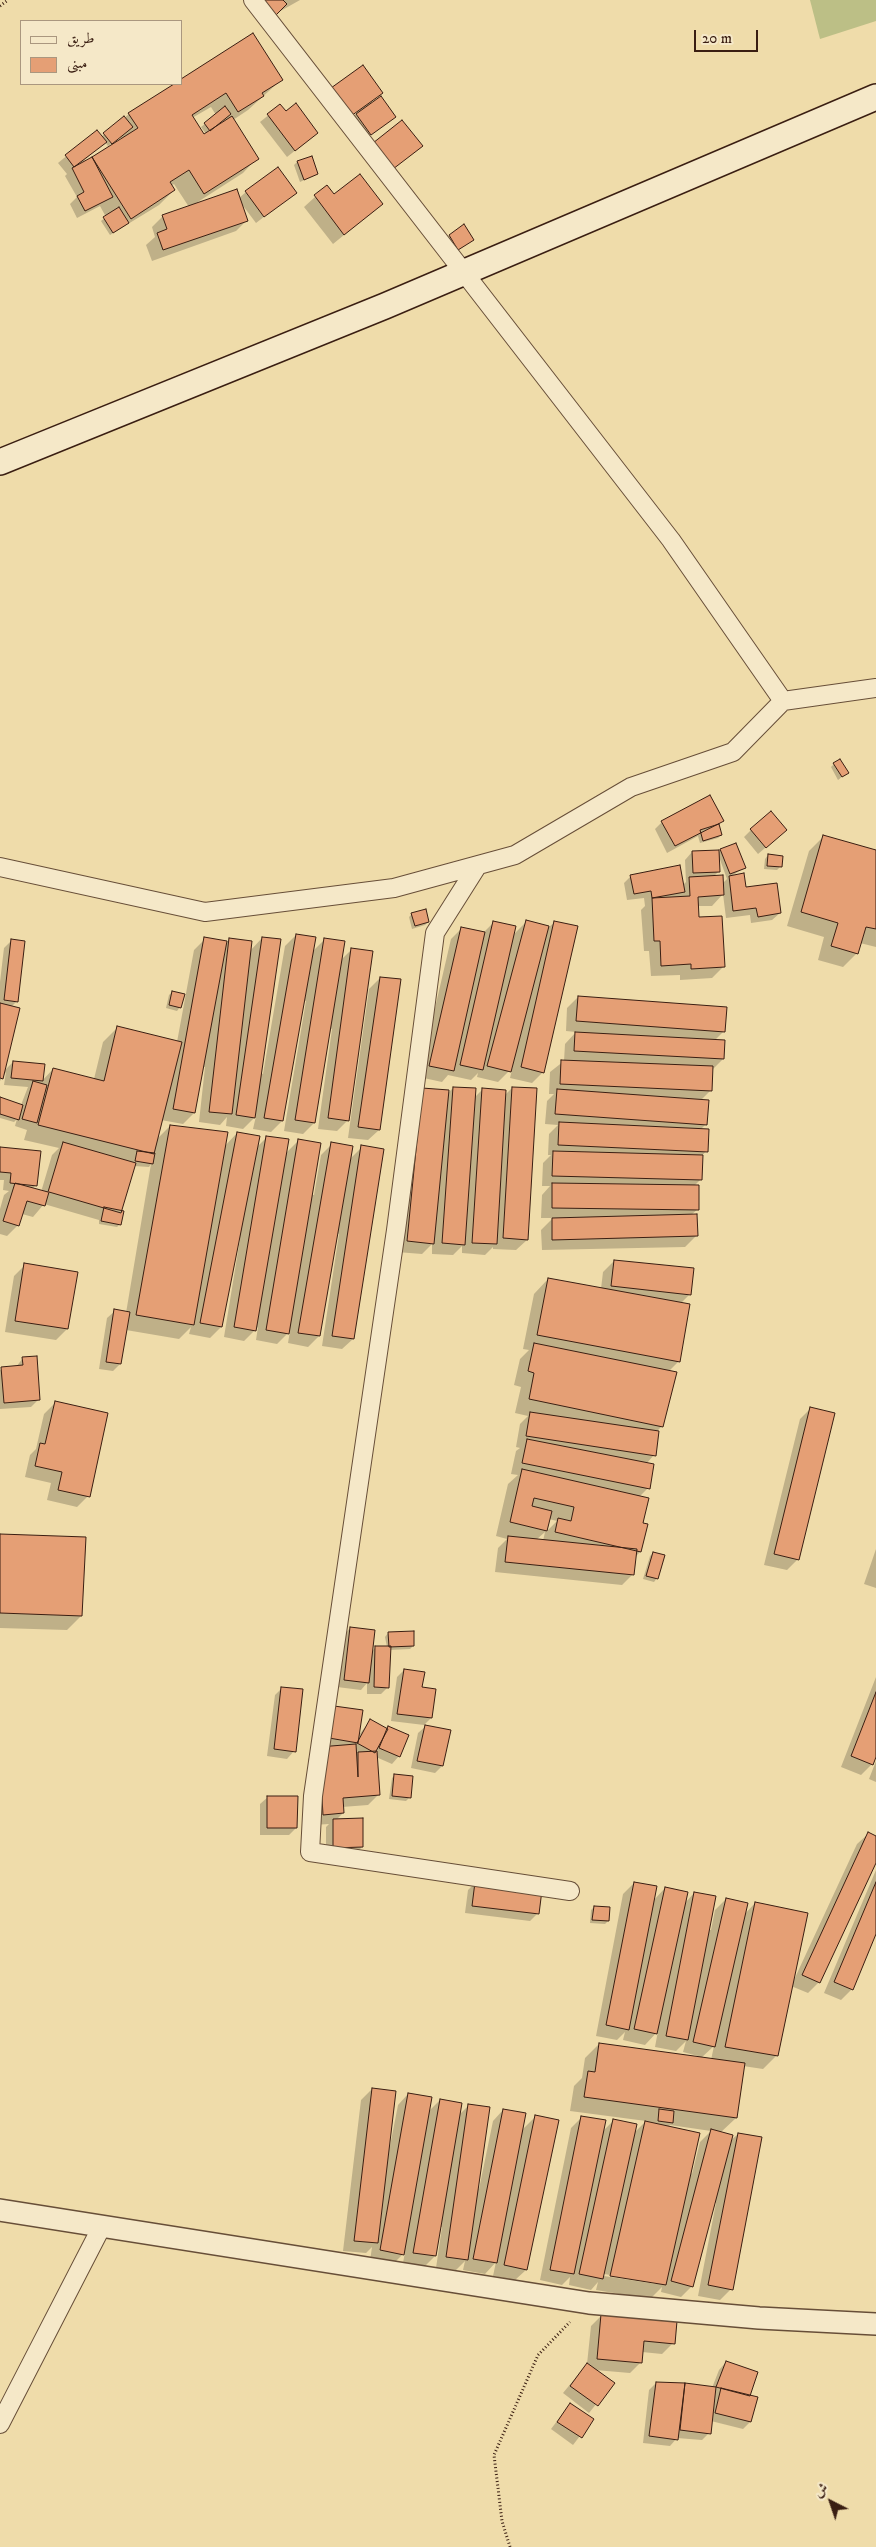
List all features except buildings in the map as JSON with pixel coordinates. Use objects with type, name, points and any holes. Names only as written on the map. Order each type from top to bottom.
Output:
[{"type":"main road","points":[[0,462],[465,272],[876,97]]},
{"type":"street","points":[[253,0],[671,540],[783,701]]},
{"type":"street","points":[[0,867],[205,912],[394,888],[516,855],[631,787],[733,752],[783,701],[876,688]]},
{"type":"street","points":[[478,865],[435,933],[395,1240],[313,1796],[310,1852],[570,1891]]},
{"type":"street","points":[[0,2210],[589,2303],[759,2318],[876,2324]]},
{"type":"street","points":[[0,2424],[102,2226]]},
{"type":"path","points":[[0,6],[8,0]]},
{"type":"path","points":[[510,2547],[502,2521],[494,2455],[538,2355],[589,2303]]},
{"type":"green space","points":[[810,0],[876,0],[876,21],[820,39]]}]
